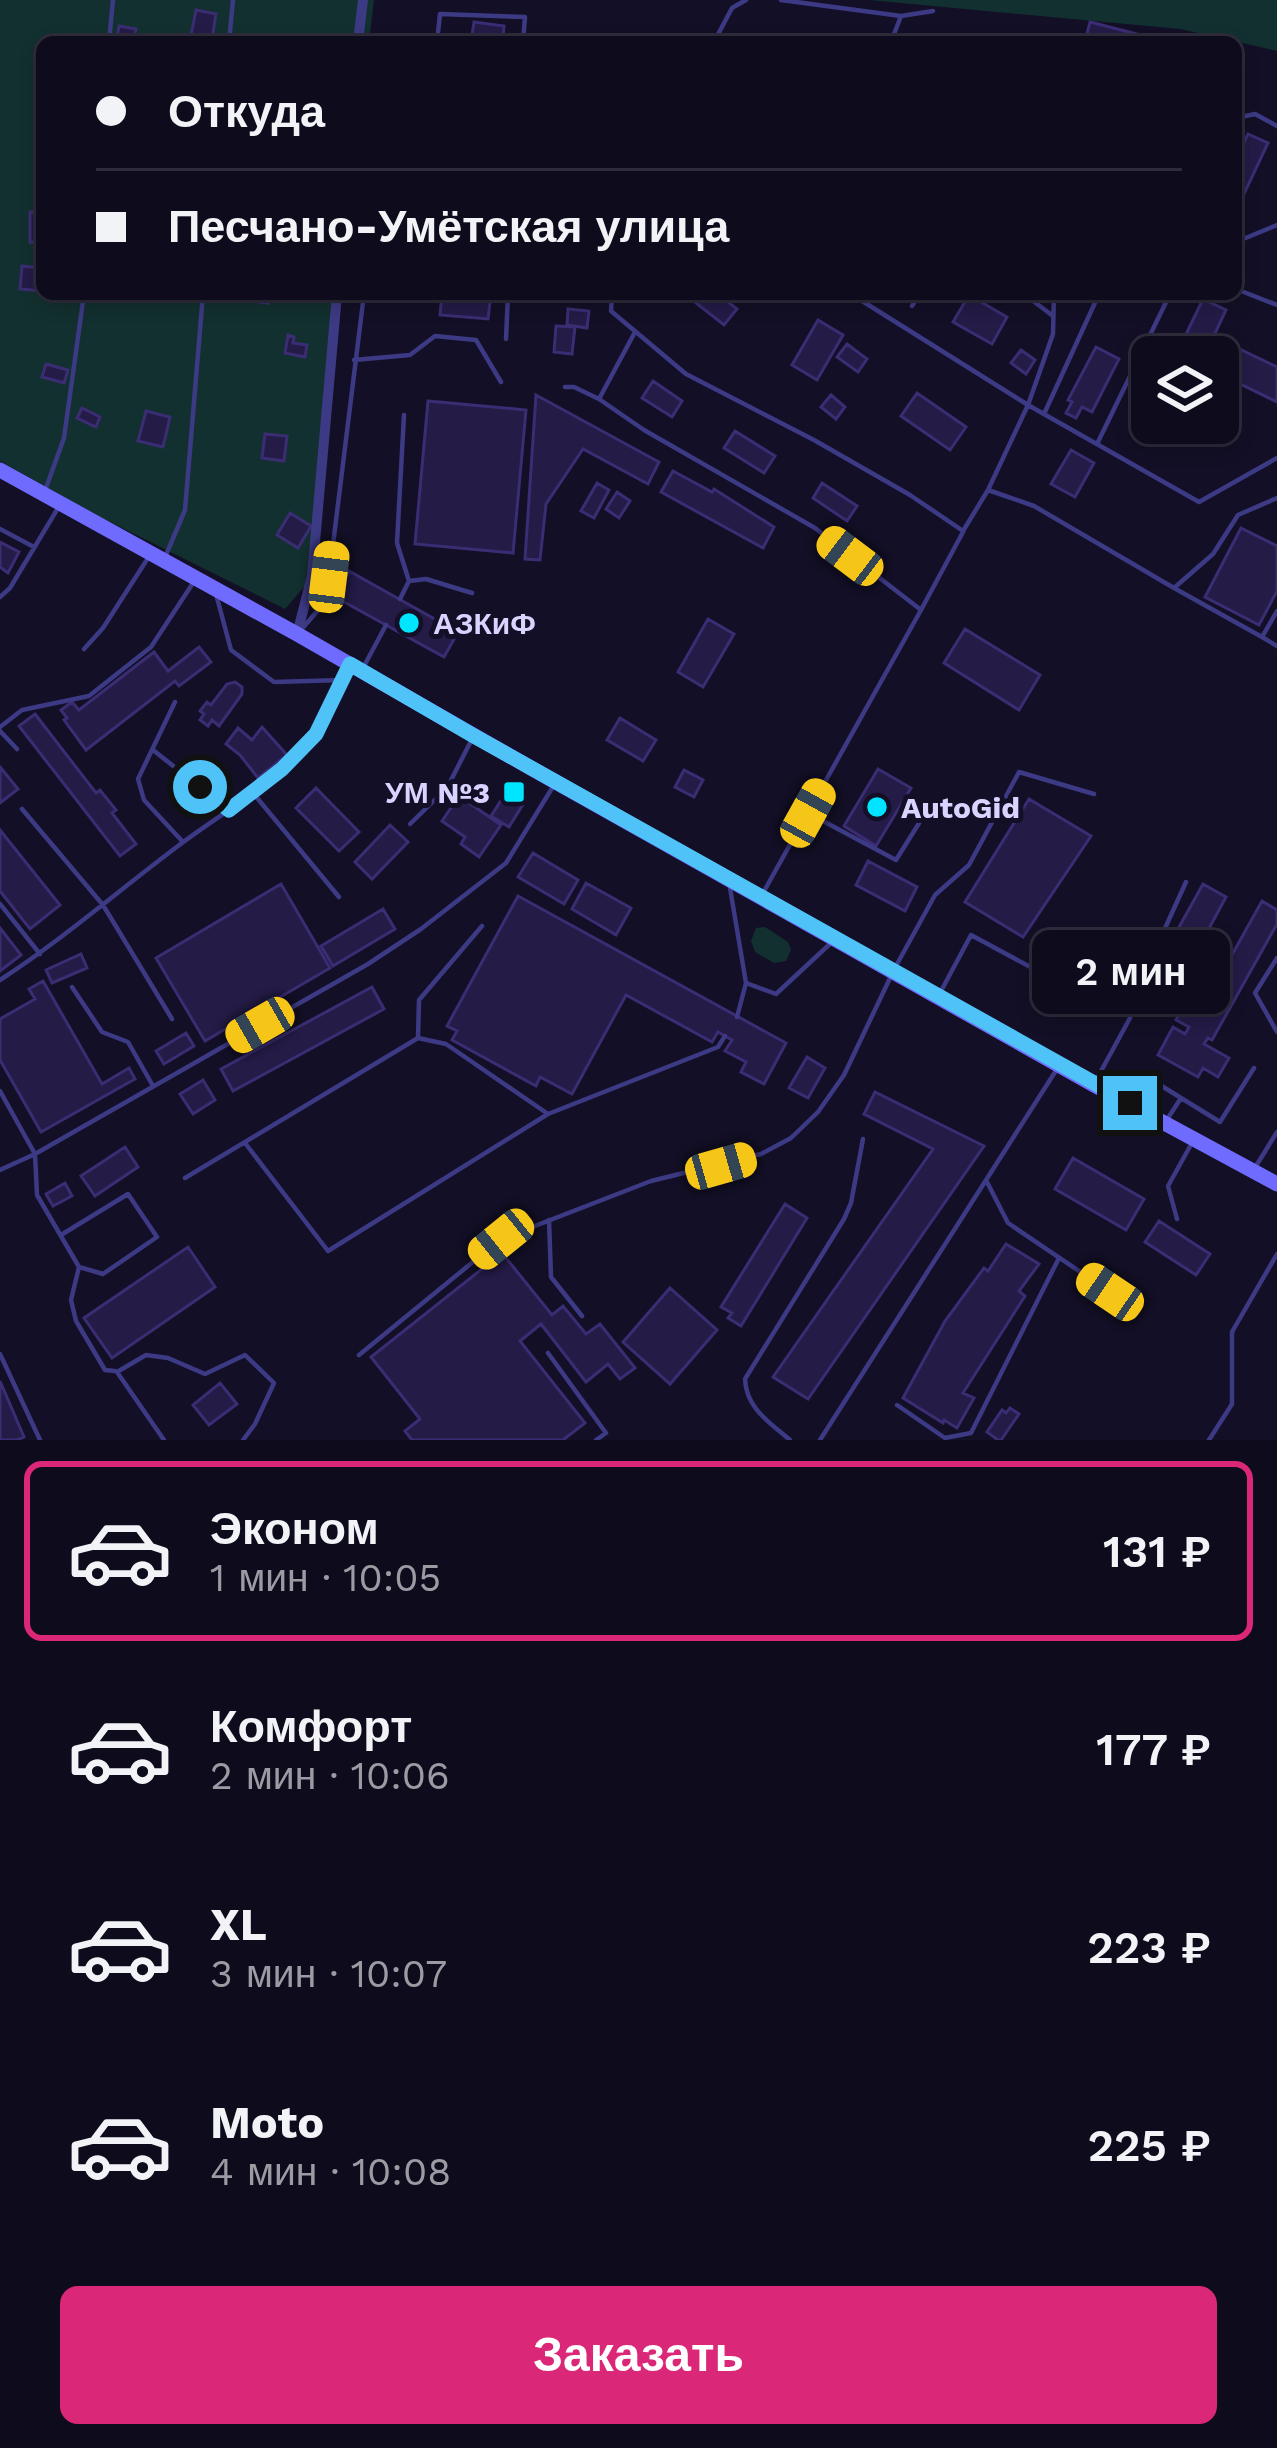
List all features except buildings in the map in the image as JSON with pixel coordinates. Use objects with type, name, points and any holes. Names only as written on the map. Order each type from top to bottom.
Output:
[{"type":"main road","points":[[0,470],[297,634],[352,672],[1277,1184]]},
{"type":"street","points":[[359,36],[363,0]]},
{"type":"street","points":[[297,634],[312,576],[337,300]]},
{"type":"lane","points":[[110,36],[113,0]]},
{"type":"lane","points":[[230,36],[233,0]]},
{"type":"lane","points":[[717,36],[732,8],[746,0]]},
{"type":"lane","points":[[782,0],[902,16],[933,11]]},
{"type":"lane","points":[[438,36],[440,14],[525,17],[523,36]]},
{"type":"lane","points":[[894,36],[902,16]]},
{"type":"lane","points":[[1242,117],[1255,114],[1277,126]]},
{"type":"lane","points":[[1242,240],[1277,225]]},
{"type":"lane","points":[[1242,291],[1277,305]]},
{"type":"lane","points":[[44,494],[64,438],[83,300]]},
{"type":"lane","points":[[84,649],[158,557],[184,510],[202,300]]},
{"type":"lane","points":[[297,634],[320,608],[329,577],[363,300]]},
{"type":"lane","points":[[506,339],[508,300]]},
{"type":"lane","points":[[611,300],[610,311],[686,374],[833,451],[963,531]]},
{"type":"lane","points":[[861,300],[1028,405],[1199,502],[1277,458]]},
{"type":"lane","points":[[912,306],[916,300]]},
{"type":"lane","points":[[1032,300],[1053,316]]},
{"type":"lane","points":[[761,896],[988,490],[1028,405],[1052,334],[1054,300]]},
{"type":"lane","points":[[1044,414],[1096,300]]},
{"type":"lane","points":[[1097,444],[1167,300]]},
{"type":"lane","points":[[599,399],[635,332]]},
{"type":"lane","points":[[354,360],[410,355],[435,336],[476,340],[501,382]]},
{"type":"lane","points":[[565,387],[599,399],[814,529],[921,610]]},
{"type":"lane","points":[[400,599],[409,581],[397,543],[404,416]]},
{"type":"lane","points":[[988,490],[1034,506],[1277,646]]},
{"type":"lane","points":[[1174,588],[1213,554],[1238,514],[1277,498]]},
{"type":"lane","points":[[0,595],[10,588],[61,503]]},
{"type":"lane","points":[[0,529],[34,547]]},
{"type":"lane","points":[[16,749],[0,729],[22,710],[89,695],[151,647],[196,578]]},
{"type":"lane","points":[[409,581],[426,579],[472,593]]},
{"type":"lane","points":[[215,589],[231,650],[274,682],[293,684],[352,672]]},
{"type":"lane","points":[[1262,638],[1277,611]]},
{"type":"lane","points":[[0,980],[253,793],[316,734],[386,625]]},
{"type":"lane","points":[[176,702],[138,779],[144,800],[182,842]]},
{"type":"lane","points":[[410,824],[448,788],[474,736]]},
{"type":"lane","points":[[152,750],[229,810]]},
{"type":"lane","points":[[359,1355],[501,1239],[651,1180],[760,1154],[791,1138],[818,1112],[844,1075],[935,895],[968,865],[1019,772],[1094,794]]},
{"type":"lane","points":[[0,1170],[368,964],[421,929],[506,863],[555,782]]},
{"type":"lane","points":[[253,793],[339,898]]},
{"type":"lane","points":[[22,809],[103,905],[172,1019]]},
{"type":"lane","points":[[808,813],[896,860],[926,812]]},
{"type":"lane","points":[[728,877],[746,983],[737,1016]]},
{"type":"lane","points":[[1094,1084],[1130,1018],[1137,990],[1186,882]]},
{"type":"lane","points":[[0,904],[40,954]]},
{"type":"lane","points":[[418,1038],[419,1000],[482,926]]},
{"type":"lane","points":[[939,996],[971,935],[1071,989]]},
{"type":"lane","points":[[746,983],[776,994],[836,938]]},
{"type":"lane","points":[[1277,958],[1255,993],[1277,1032]]},
{"type":"lane","points":[[72,987],[102,1032],[128,1042],[153,1086]]},
{"type":"lane","points":[[245,1143],[328,1251],[548,1114],[718,1047],[725,1036]]},
{"type":"lane","points":[[185,1178],[418,1038],[446,1044],[548,1114]]},
{"type":"lane","points":[[820,1440],[1060,1064]]},
{"type":"lane","points":[[1152,1080],[1220,1122],[1254,1069]]},
{"type":"lane","points":[[0,1091],[34,1154],[37,1196],[79,1268],[71,1300],[76,1321],[105,1370],[117,1372],[146,1355],[168,1358],[205,1374],[244,1354],[274,1383],[243,1440]]},
{"type":"lane","points":[[1165,1122],[1181,1098]]},
{"type":"lane","points":[[1253,1171],[1277,1132]]},
{"type":"lane","points":[[790,1440],[758,1413],[746,1395],[745,1379],[844,1219],[863,1139]]},
{"type":"lane","points":[[1177,1219],[1168,1186],[1194,1139]]},
{"type":"lane","points":[[987,1181],[1009,1223],[1110,1292]]},
{"type":"lane","points":[[60,1235],[128,1193],[157,1237],[103,1274],[79,1268]]},
{"type":"lane","points":[[549,1220],[551,1277],[582,1316]]},
{"type":"lane","points":[[1209,1440],[1232,1404],[1232,1332],[1277,1254]]},
{"type":"lane","points":[[897,1406],[946,1438],[971,1433],[1059,1258]]},
{"type":"lane","points":[[548,1353],[606,1433],[596,1440]]},
{"type":"lane","points":[[0,1354],[40,1440]]},
{"type":"lane","points":[[117,1372],[164,1440]]},
{"type":"green space","points":[[0,0],[374,0],[370,36],[36,36],[36,300],[341,300],[316,573],[285,609],[94,514],[0,461]]},
{"type":"green space","points":[[869,0],[1277,0],[1277,51],[1242,43],[1242,36]]},
{"type":"green space","points":[[765,927],[788,942],[791,950],[786,961],[774,963],[755,952],[751,941],[756,928]]},
{"type":"place","name":"АЗКиФ","points":[[409,623]]},
{"type":"place","name":"УМ №3","points":[[514,792]]},
{"type":"place","name":"AutoGid","points":[[877,807]]},
{"type":"route","points":[[200,787],[229,810],[253,793],[316,734],[350,664],[1130,1103]]}]
